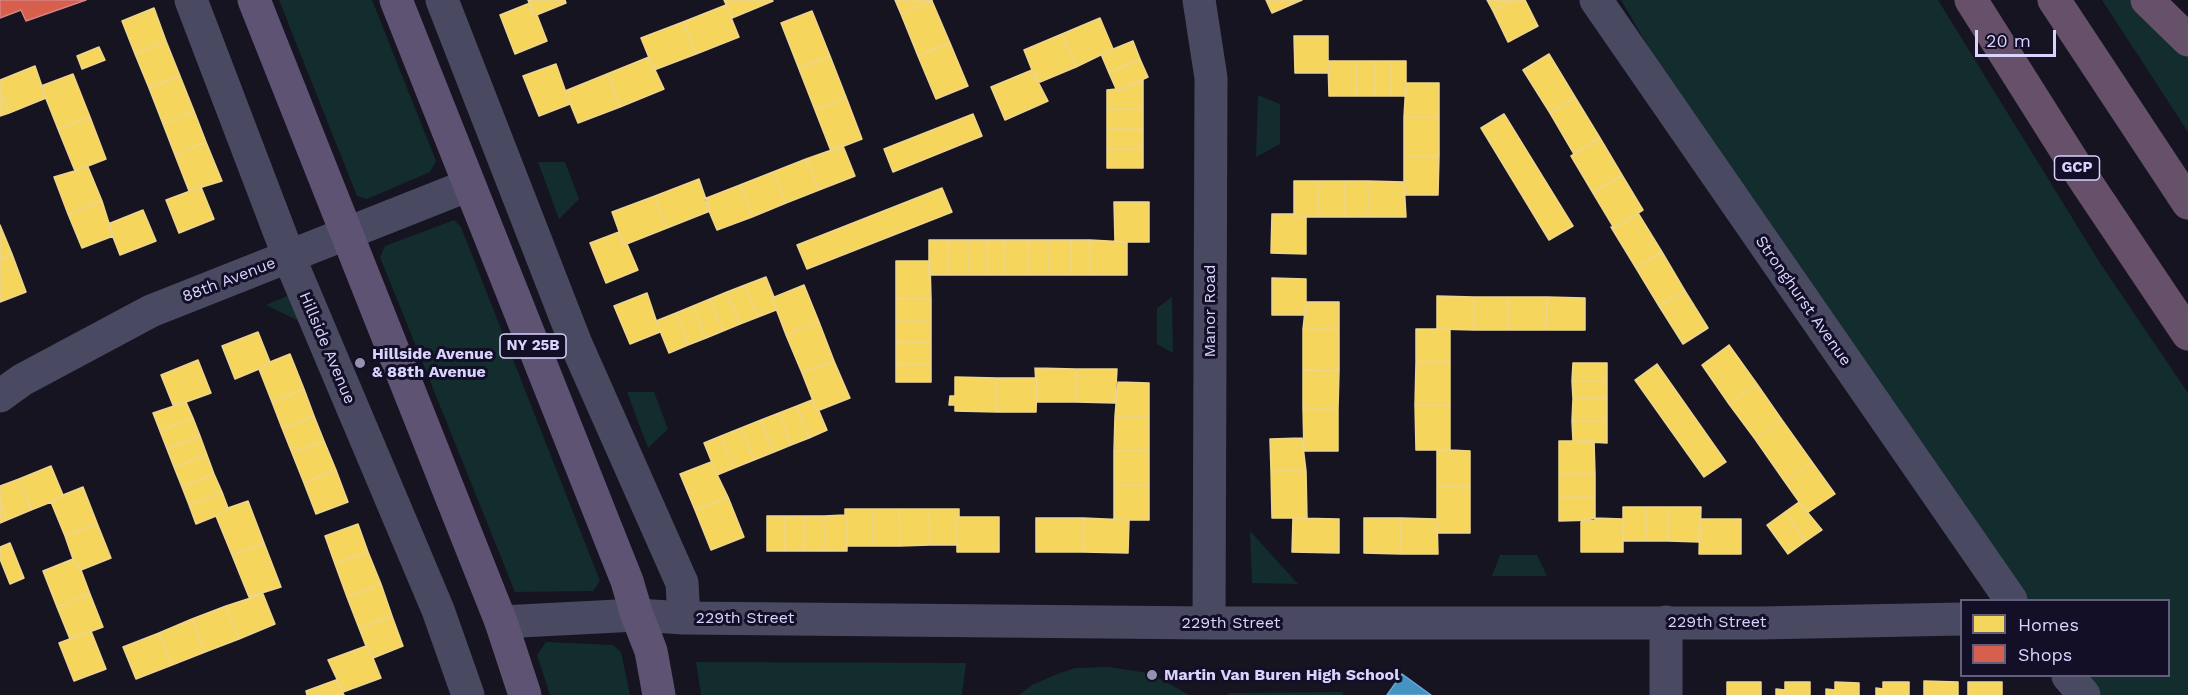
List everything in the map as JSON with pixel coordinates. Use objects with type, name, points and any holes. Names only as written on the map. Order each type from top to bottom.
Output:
[{"type":"highway","name":"GCP","points":[[1971,0],[2082,176],[2188,334]]},
{"type":"highway","points":[[2054,0],[2188,203]]},
{"type":"highway","points":[[2147,0],[2188,40]]},
{"type":"main road","points":[[255,0],[501,622],[525,695]]},
{"type":"main road","name":"NY 25B","points":[[396,0],[627,581],[651,651],[659,695]]},
{"type":"street","name":"Hillside Avenue","points":[[191,0],[289,257],[438,609],[468,695]]},
{"type":"street","points":[[442,0],[576,344],[682,583],[684,618]]},
{"type":"street","name":"Manor Road","points":[[1199,0],[1211,78],[1209,623]]},
{"type":"street","name":"Stronghurst Avenue","points":[[1596,0],[2010,599]]},
{"type":"street","name":"88th Avenue","points":[[0,396],[22,380],[151,311],[469,185]]},
{"type":"street","name":"229th Street","points":[[501,622],[637,615],[684,618],[1209,623],[1760,623],[1960,619]]},
{"type":"street","points":[[1666,622],[1666,695]]},
{"type":"street","points":[[2070,677],[2084,695]]},
{"type":"green space","points":[[279,0],[372,0],[436,161],[430,172],[367,199],[357,196]]},
{"type":"green space","points":[[1621,0],[1938,0],[2100,263],[2188,393],[2188,695],[2096,695],[2082,677],[2170,677],[2170,599],[2021,599],[1667,79]]},
{"type":"green space","points":[[2102,0],[2131,0],[2142,13],[2188,53],[2188,132]]},
{"type":"green space","points":[[1258,95],[1280,104],[1280,144],[1256,157]]},
{"type":"green space","points":[[538,162],[565,162],[579,199],[559,219]]},
{"type":"green space","points":[[454,220],[461,227],[600,581],[593,591],[515,592],[380,257],[385,246]]},
{"type":"green space","points":[[294,293],[307,325],[266,305]]},
{"type":"green space","points":[[1172,297],[1173,353],[1157,344],[1157,308]]},
{"type":"green space","points":[[627,392],[654,392],[668,429],[648,448]]},
{"type":"green space","points":[[1250,531],[1298,584],[1252,583]]},
{"type":"green space","points":[[1500,555],[1537,555],[1547,576],[1492,576]]},
{"type":"green space","points":[[546,642],[613,645],[621,652],[630,695],[550,695],[537,655]]},
{"type":"green space","points":[[696,662],[966,663],[962,695],[701,695]]},
{"type":"green space","points":[[1108,667],[1142,672],[1161,679],[1189,695],[1019,695],[1032,685],[1062,672],[1076,668]]},
{"type":"green space","points":[[1343,692],[1343,695],[1228,695],[1229,693]]},
{"type":"building: Homes","points":[[528,0],[565,0],[566,3],[534,16]]},
{"type":"building: Homes","points":[[724,0],[772,0],[773,1],[732,18]]},
{"type":"building: Homes","points":[[895,0],[932,0],[932,1],[901,14]]},
{"type":"building: Homes","points":[[1266,0],[1302,0],[1272,13]]},
{"type":"building: Homes","points":[[1487,0],[1514,0],[1493,11]]},
{"type":"building: Homes","points":[[1514,0],[1525,0],[1538,26],[1508,42],[1493,11]]},
{"type":"building: Homes","points":[[932,1],[950,43],[918,56],[901,14]]},
{"type":"building: Homes","points":[[530,3],[547,41],[515,54],[500,15]]},
{"type":"building: Homes","points":[[726,5],[739,37],[696,54],[683,22]]},
{"type":"building: Homes","points":[[154,8],[166,41],[135,54],[122,21]]},
{"type":"building: Homes","points":[[812,11],[830,56],[799,69],[781,23]]},
{"type":"building: Homes","points":[[1100,18],[1113,49],[1076,67],[1062,34]]},
{"type":"building: Homes","points":[[683,22],[696,54],[654,70],[641,38]]},
{"type":"building: Homes","points":[[1062,34],[1076,67],[1040,82],[1036,80],[1024,50]]},
{"type":"building: Homes","points":[[1294,36],[1328,36],[1328,73],[1295,73]]},
{"type":"building: Homes","points":[[166,41],[180,76],[149,88],[135,54]]},
{"type":"building: Homes","points":[[1133,41],[1140,59],[1109,73],[1101,54]]},
{"type":"building: Homes","points":[[950,43],[968,86],[936,99],[918,56]]},
{"type":"building: Homes","points":[[99,47],[105,60],[82,69],[77,56]]},
{"type":"building: Homes","points":[[1549,54],[1575,97],[1550,113],[1523,70]]},
{"type":"building: Homes","points":[[830,56],[846,97],[815,110],[799,69]]},
{"type":"building: Homes","points":[[649,57],[664,89],[620,107],[607,74]]},
{"type":"building: Homes","points":[[1140,59],[1148,77],[1117,91],[1109,73]]},
{"type":"building: Homes","points":[[1328,61],[1356,61],[1357,96],[1329,96]]},
{"type":"building: Homes","points":[[1356,61],[1375,61],[1375,96],[1357,96]]},
{"type":"building: Homes","points":[[1375,61],[1391,61],[1391,96],[1375,96]]},
{"type":"building: Homes","points":[[1391,61],[1406,61],[1406,96],[1391,96]]},
{"type":"building: Homes","points":[[556,64],[570,104],[539,116],[523,76]]},
{"type":"building: Homes","points":[[35,66],[46,98],[9,113],[0,91],[0,80]]},
{"type":"building: Homes","points":[[1032,70],[1048,101],[1005,120],[991,87]]},
{"type":"building: Homes","points":[[73,74],[90,117],[58,129],[41,86]]},
{"type":"building: Homes","points":[[607,74],[620,107],[578,123],[565,91]]},
{"type":"building: Homes","points":[[180,76],[194,111],[163,124],[149,88]]},
{"type":"building: Homes","points":[[1143,80],[1143,109],[1107,109],[1107,90],[1116,89],[1117,91]]},
{"type":"building: Homes","points":[[1406,83],[1439,83],[1439,117],[1404,117]]},
{"type":"building: Homes","points":[[0,91],[9,113],[0,116]]},
{"type":"building: Homes","points":[[846,97],[862,139],[831,151],[815,110]]},
{"type":"building: Homes","points":[[1575,97],[1600,138],[1574,154],[1550,113]]},
{"type":"building: Homes","points":[[1107,109],[1143,109],[1143,129],[1107,129]]},
{"type":"building: Homes","points":[[194,111],[206,142],[175,155],[163,124]]},
{"type":"building: Homes","points":[[973,114],[982,136],[893,172],[884,149]]},
{"type":"building: Homes","points":[[1504,114],[1573,226],[1549,240],[1481,128]]},
{"type":"building: Homes","points":[[90,117],[106,159],[75,171],[58,129]]},
{"type":"building: Homes","points":[[1404,117],[1439,117],[1439,156],[1404,156]]},
{"type":"building: Homes","points":[[1107,129],[1143,129],[1143,149],[1107,149]]},
{"type":"building: Homes","points":[[1600,138],[1622,175],[1593,193],[1571,156]]},
{"type":"building: Homes","points":[[206,142],[222,181],[189,191],[175,155]]},
{"type":"building: Homes","points":[[843,146],[855,176],[819,190],[806,159]]},
{"type":"building: Homes","points":[[1107,149],[1143,149],[1143,168],[1107,168]]},
{"type":"building: Homes","points":[[1404,156],[1439,156],[1438,195],[1404,195]]},
{"type":"building: Homes","points":[[806,159],[819,190],[786,203],[773,172]]},
{"type":"building: Homes","points":[[88,167],[102,201],[68,214],[54,177]]},
{"type":"building: Homes","points":[[773,172],[786,203],[752,217],[740,185]]},
{"type":"building: Homes","points":[[1622,175],[1643,210],[1614,228],[1593,193]]},
{"type":"building: Homes","points":[[699,179],[710,211],[667,228],[655,196]]},
{"type":"building: Homes","points":[[1294,181],[1318,181],[1318,217],[1294,217]]},
{"type":"building: Homes","points":[[1318,181],[1345,181],[1345,217],[1318,217]]},
{"type":"building: Homes","points":[[1345,181],[1368,181],[1368,217],[1345,217]]},
{"type":"building: Homes","points":[[1368,181],[1404,182],[1406,217],[1368,217]]},
{"type":"building: Homes","points":[[740,185],[752,217],[717,230],[704,199]]},
{"type":"building: Homes","points":[[201,187],[214,219],[179,233],[166,200]]},
{"type":"building: Homes","points":[[942,188],[952,212],[807,269],[797,245]]},
{"type":"building: Homes","points":[[655,196],[667,228],[624,245],[612,212]]},
{"type":"building: Homes","points":[[102,201],[113,236],[82,248],[68,214]]},
{"type":"building: Homes","points":[[1114,202],[1149,202],[1149,242],[1115,242]]},
{"type":"building: Homes","points":[[143,210],[156,241],[120,255],[108,224]]},
{"type":"building: Homes","points":[[1638,213],[1662,252],[1636,268],[1611,227],[1614,228]]},
{"type":"building: Homes","points":[[1272,214],[1294,214],[1294,217],[1306,217],[1306,254],[1271,253]]},
{"type":"building: Homes","points":[[0,225],[12,254],[0,259]]},
{"type":"building: Homes","points":[[619,232],[638,270],[606,283],[590,243]]},
{"type":"building: Homes","points":[[929,240],[949,240],[949,275],[929,275]]},
{"type":"building: Homes","points":[[949,240],[968,240],[968,275],[949,275]]},
{"type":"building: Homes","points":[[968,240],[987,240],[987,275],[968,275]]},
{"type":"building: Homes","points":[[987,240],[1005,240],[1005,275],[987,275]]},
{"type":"building: Homes","points":[[1005,240],[1028,240],[1028,275],[1005,275]]},
{"type":"building: Homes","points":[[1028,240],[1048,240],[1048,275],[1028,275]]},
{"type":"building: Homes","points":[[1048,240],[1071,240],[1071,275],[1048,275]]},
{"type":"building: Homes","points":[[1071,240],[1090,240],[1090,275],[1071,275]]},
{"type":"building: Homes","points":[[1090,240],[1127,242],[1127,275],[1090,275]]},
{"type":"building: Homes","points":[[1662,252],[1685,291],[1659,306],[1636,268]]},
{"type":"building: Homes","points":[[12,254],[26,292],[0,302],[0,259]]},
{"type":"building: Homes","points":[[896,261],[930,261],[931,299],[896,299]]},
{"type":"building: Homes","points":[[766,277],[774,297],[772,298],[776,310],[758,317],[745,285]]},
{"type":"building: Homes","points":[[1272,278],[1306,279],[1306,315],[1272,315]]},
{"type":"building: Homes","points":[[745,285],[758,317],[740,324],[727,292]]},
{"type":"building: Homes","points":[[804,285],[819,322],[786,335],[772,298]]},
{"type":"building: Homes","points":[[1685,291],[1708,328],[1683,344],[1659,306]]},
{"type":"building: Homes","points":[[727,292],[740,324],[723,331],[710,299]]},
{"type":"building: Homes","points":[[647,293],[660,332],[630,344],[614,306]]},
{"type":"building: Homes","points":[[1437,296],[1474,297],[1474,330],[1437,329]]},
{"type":"building: Homes","points":[[1474,297],[1508,297],[1508,330],[1474,330]]},
{"type":"building: Homes","points":[[1508,297],[1547,297],[1546,330],[1508,330]]},
{"type":"building: Homes","points":[[1547,297],[1585,298],[1585,330],[1546,330]]},
{"type":"building: Homes","points":[[710,299],[723,331],[706,338],[693,306]]},
{"type":"building: Homes","points":[[896,299],[931,299],[931,320],[896,320]]},
{"type":"building: Homes","points":[[1306,302],[1339,302],[1339,329],[1303,329]]},
{"type":"building: Homes","points":[[693,306],[706,338],[688,345],[676,313]]},
{"type":"building: Homes","points":[[676,313],[688,345],[669,353],[656,321]]},
{"type":"building: Homes","points":[[896,320],[931,320],[931,343],[896,343]]},
{"type":"building: Homes","points":[[819,322],[834,361],[802,373],[786,335]]},
{"type":"building: Homes","points":[[1303,329],[1339,329],[1339,371],[1303,370]]},
{"type":"building: Homes","points":[[1416,329],[1450,329],[1450,362],[1416,362]]},
{"type":"building: Homes","points":[[258,332],[270,362],[235,379],[222,346]]},
{"type":"building: Homes","points":[[896,343],[931,343],[931,364],[896,364]]},
{"type":"building: Homes","points":[[1729,345],[1757,384],[1729,404],[1702,365]]},
{"type":"building: Homes","points":[[290,354],[304,389],[272,402],[259,369]]},
{"type":"building: Homes","points":[[198,360],[211,393],[173,405],[161,375]]},
{"type":"building: Homes","points":[[834,361],[850,398],[817,411],[802,373]]},
{"type":"building: Homes","points":[[1416,362],[1450,362],[1450,405],[1415,405]]},
{"type":"building: Homes","points":[[1573,363],[1607,363],[1607,381],[1572,381]]},
{"type":"building: Homes","points":[[896,364],[931,364],[931,382],[896,382]]},
{"type":"building: Homes","points":[[1657,364],[1726,462],[1704,477],[1635,380]]},
{"type":"building: Homes","points":[[1035,368],[1076,369],[1076,402],[1037,402]]},
{"type":"building: Homes","points":[[1076,369],[1117,369],[1115,403],[1076,402]]},
{"type":"building: Homes","points":[[1303,370],[1339,371],[1338,409],[1303,409]]},
{"type":"building: Homes","points":[[955,377],[997,378],[997,412],[955,411],[955,405],[949,405],[950,396],[955,396]]},
{"type":"building: Homes","points":[[997,378],[1037,378],[1036,412],[997,412]]},
{"type":"building: Homes","points":[[1572,381],[1607,381],[1607,399],[1573,399]]},
{"type":"building: Homes","points":[[1118,382],[1149,383],[1149,416],[1115,416]]},
{"type":"building: Homes","points":[[1757,384],[1782,420],[1755,439],[1729,404]]},
{"type":"building: Homes","points":[[304,389],[314,416],[282,428],[272,402]]},
{"type":"building: Homes","points":[[1573,399],[1607,399],[1607,421],[1572,421]]},
{"type":"building: Homes","points":[[812,400],[827,430],[809,438],[797,406]]},
{"type":"building: Homes","points":[[186,402],[193,418],[160,431],[153,413]]},
{"type":"building: Homes","points":[[1415,405],[1450,405],[1450,450],[1416,450]]},
{"type":"building: Homes","points":[[797,406],[809,438],[791,445],[779,413]]},
{"type":"building: Homes","points":[[1303,409],[1338,409],[1338,451],[1304,451]]},
{"type":"building: Homes","points":[[779,413],[791,445],[774,452],[761,420]]},
{"type":"building: Homes","points":[[314,416],[324,441],[292,453],[282,428]]},
{"type":"building: Homes","points":[[1115,416],[1149,416],[1149,451],[1114,451]]},
{"type":"building: Homes","points":[[193,418],[200,436],[167,449],[160,431]]},
{"type":"building: Homes","points":[[761,420],[774,452],[754,460],[741,428]]},
{"type":"building: Homes","points":[[1782,420],[1812,462],[1785,482],[1755,439]]},
{"type":"building: Homes","points":[[1572,421],[1607,421],[1607,443],[1573,441]]},
{"type":"building: Homes","points":[[741,428],[754,460],[734,468],[721,436]]},
{"type":"building: Homes","points":[[200,436],[207,455],[174,467],[167,449]]},
{"type":"building: Homes","points":[[721,436],[734,468],[717,475],[704,443]]},
{"type":"building: Homes","points":[[1302,438],[1306,471],[1271,471],[1270,439]]},
{"type":"building: Homes","points":[[324,441],[336,470],[304,483],[292,453]]},
{"type":"building: Homes","points":[[1559,441],[1594,441],[1595,474],[1559,474]]},
{"type":"building: Homes","points":[[1114,451],[1149,451],[1149,485],[1114,485]]},
{"type":"building: Homes","points":[[1437,451],[1470,451],[1470,487],[1437,487]]},
{"type":"building: Homes","points":[[207,455],[214,474],[182,487],[174,467]]},
{"type":"building: Homes","points":[[711,462],[728,497],[695,510],[680,474]]},
{"type":"building: Homes","points":[[1812,462],[1835,494],[1807,513],[1785,482]]},
{"type":"building: Homes","points":[[51,466],[63,495],[31,510],[19,479]]},
{"type":"building: Homes","points":[[336,470],[348,502],[316,514],[304,483]]},
{"type":"building: Homes","points":[[1271,471],[1306,471],[1307,518],[1272,518]]},
{"type":"building: Homes","points":[[214,474],[222,492],[189,505],[182,487]]},
{"type":"building: Homes","points":[[1559,474],[1595,474],[1595,497],[1559,497]]},
{"type":"building: Homes","points":[[19,479],[31,510],[7,520],[0,502],[0,486]]},
{"type":"building: Homes","points":[[1114,485],[1149,485],[1149,520],[1114,520]]},
{"type":"building: Homes","points":[[83,487],[97,523],[65,536],[51,502]]},
{"type":"building: Homes","points":[[1437,487],[1470,487],[1470,533],[1437,533]]},
{"type":"building: Homes","points":[[222,492],[228,508],[196,524],[189,505]]},
{"type":"building: Homes","points":[[728,497],[744,537],[711,550],[695,510]]},
{"type":"building: Homes","points":[[1559,497],[1595,497],[1595,520],[1559,521]]},
{"type":"building: Homes","points":[[248,501],[264,543],[232,555],[216,516],[228,508]]},
{"type":"building: Homes","points":[[0,502],[7,520],[0,523]]},
{"type":"building: Homes","points":[[1799,502],[1822,530],[1806,541],[1785,512]]},
{"type":"building: Homes","points":[[1623,507],[1646,507],[1646,541],[1623,541]]},
{"type":"building: Homes","points":[[1646,507],[1668,507],[1668,541],[1646,541]]},
{"type":"building: Homes","points":[[1668,507],[1701,507],[1700,542],[1668,541]]},
{"type":"building: Homes","points":[[845,509],[872,509],[872,546],[847,546]]},
{"type":"building: Homes","points":[[872,509],[899,509],[900,546],[872,546]]},
{"type":"building: Homes","points":[[899,509],[929,509],[930,545],[900,546]]},
{"type":"building: Homes","points":[[929,509],[959,509],[957,545],[930,545]]},
{"type":"building: Homes","points":[[1785,512],[1806,541],[1788,554],[1767,525]]},
{"type":"building: Homes","points":[[767,516],[785,516],[785,551],[767,551]]},
{"type":"building: Homes","points":[[785,516],[805,516],[805,551],[785,551]]},
{"type":"building: Homes","points":[[805,516],[824,516],[824,551],[805,551]]},
{"type":"building: Homes","points":[[824,516],[847,516],[847,551],[824,551]]},
{"type":"building: Homes","points":[[957,517],[999,517],[999,552],[957,552]]},
{"type":"building: Homes","points":[[1036,518],[1083,518],[1083,552],[1036,552]]},
{"type":"building: Homes","points":[[1083,518],[1129,520],[1128,553],[1083,552]]},
{"type":"building: Homes","points":[[1293,518],[1339,519],[1339,553],[1292,552]]},
{"type":"building: Homes","points":[[1364,518],[1401,518],[1401,554],[1364,553]]},
{"type":"building: Homes","points":[[1401,518],[1437,519],[1438,554],[1401,554]]},
{"type":"building: Homes","points":[[1623,519],[1623,552],[1581,552],[1581,520]]},
{"type":"building: Homes","points":[[1700,519],[1741,519],[1741,554],[1699,554]]},
{"type":"building: Homes","points":[[97,523],[111,558],[81,570],[73,559],[65,536]]},
{"type":"building: Homes","points":[[358,524],[368,552],[335,564],[325,536]]},
{"type":"building: Homes","points":[[10,543],[24,578],[10,584],[0,559],[0,547]]},
{"type":"building: Homes","points":[[264,543],[281,587],[249,597],[232,555]]},
{"type":"building: Homes","points":[[368,552],[381,584],[347,597],[335,564]]},
{"type":"building: Homes","points":[[73,559],[81,570],[90,594],[57,607],[43,571]]},
{"type":"building: Homes","points":[[381,584],[392,616],[359,628],[347,597]]},
{"type":"building: Homes","points":[[90,594],[103,627],[70,639],[57,607]]},
{"type":"building: Homes","points":[[263,594],[275,624],[239,639],[226,606]]},
{"type":"building: Homes","points":[[226,606],[239,639],[205,652],[192,619]]},
{"type":"building: Homes","points":[[392,616],[403,646],[373,658],[359,628]]},
{"type":"building: Homes","points":[[192,619],[205,652],[172,665],[159,633]]},
{"type":"building: Homes","points":[[91,631],[106,669],[74,681],[59,643]]},
{"type":"building: Homes","points":[[159,633],[172,665],[136,679],[123,647]]},
{"type":"building: Homes","points":[[366,646],[381,678],[343,692],[328,660]]},
{"type":"building: Homes","points":[[336,680],[344,695],[307,695],[306,691]]},
{"type":"building: Homes","points":[[1924,681],[1958,682],[1958,695],[1924,695]]},
{"type":"building: Homes","points":[[1727,682],[1761,682],[1761,695],[1727,695]]},
{"type":"building: Homes","points":[[1785,682],[1810,682],[1810,695],[1776,695],[1776,689],[1785,690]]},
{"type":"building: Homes","points":[[1835,682],[1859,683],[1859,695],[1826,695],[1826,689],[1835,690]]},
{"type":"building: Homes","points":[[1883,682],[1909,682],[1909,695],[1876,695],[1876,688],[1883,689]]},
{"type":"building: Homes","points":[[1968,682],[2002,682],[2002,695],[1968,695]]},
{"type":"building: Shops","points":[[0,0],[86,0],[26,21],[21,10],[0,18]]},
{"type":"building: Schools","points":[[1402,674],[1431,695],[1387,695]]},
{"type":"place","name":"Hillside Avenue & 88th Avenue","points":[[360,363]]},
{"type":"place","name":"Martin Van Buren High School","points":[[1152,675]]}]
